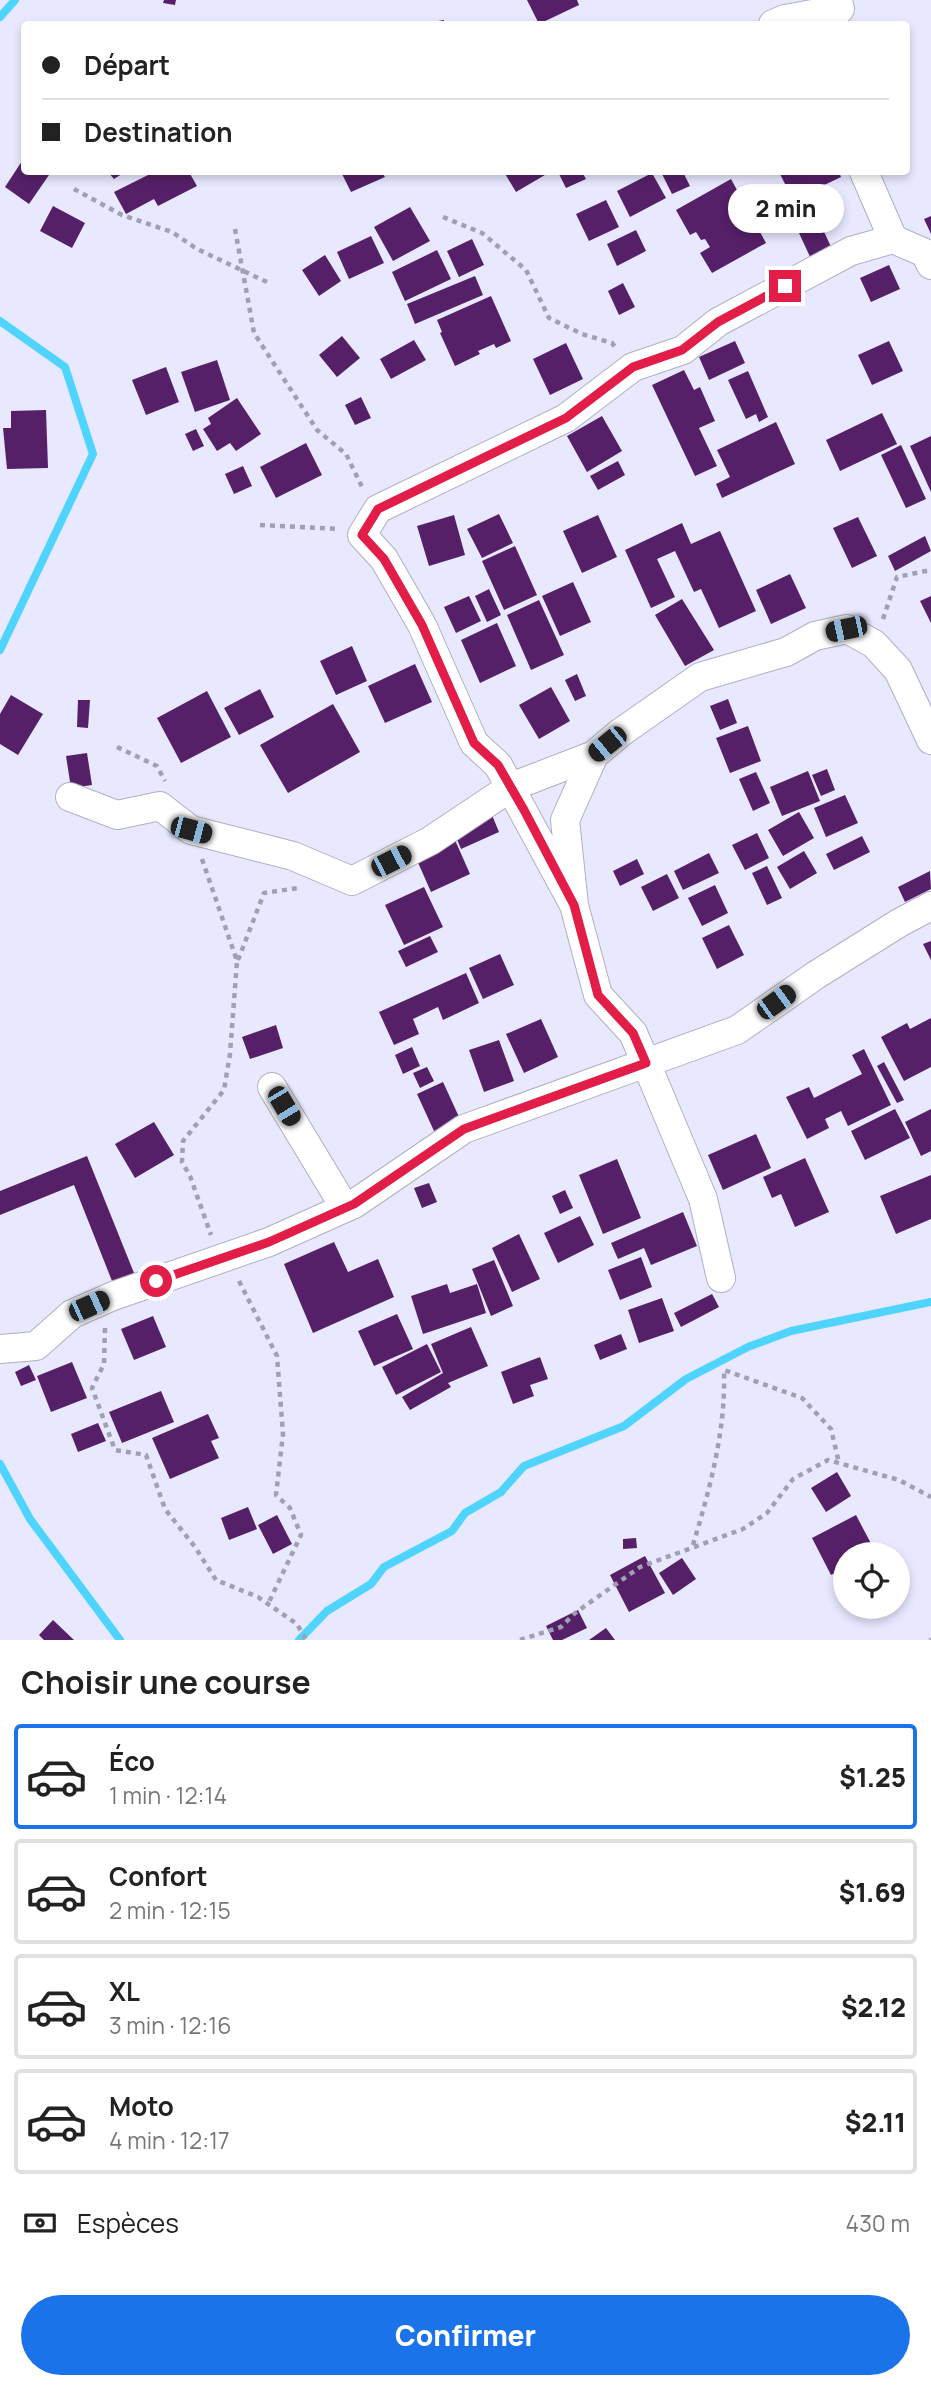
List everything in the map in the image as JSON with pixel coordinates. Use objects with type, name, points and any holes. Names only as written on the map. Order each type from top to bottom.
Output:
[{"type":"street","points":[[780,21],[839,8]]},
{"type":"street","points":[[865,175],[893,239]]},
{"type":"street","points":[[574,905],[498,765],[474,743],[422,625],[384,559],[362,535],[378,509],[566,418],[633,367],[682,350],[718,322],[851,251],[893,239],[926,253],[931,265]]},
{"type":"street","points":[[70,797],[117,815],[160,806],[191,830],[293,856],[352,881],[430,841],[511,787],[594,755],[700,677],[786,652],[815,636],[846,629],[874,644],[898,670],[931,740]]},
{"type":"street","points":[[594,755],[565,820],[574,905],[598,995],[633,1033],[703,1199],[721,1278]]},
{"type":"street","points":[[0,1349],[36,1346],[72,1314],[106,1299],[269,1242],[345,1208],[464,1129],[737,1030],[816,975],[931,906]]},
{"type":"street","points":[[272,1087],[345,1208]]},
{"type":"path","points":[[74,189],[122,215],[172,232],[197,249],[271,284]]},
{"type":"path","points":[[443,217],[482,233],[526,270],[549,318],[582,334],[612,344],[633,367]]},
{"type":"path","points":[[235,229],[254,333],[317,430],[346,454],[361,487],[378,509]]},
{"type":"path","points":[[260,525],[338,529],[362,535]]},
{"type":"path","points":[[874,644],[897,578],[931,570]]},
{"type":"path","points":[[117,747],[157,766],[169,788]]},
{"type":"path","points":[[191,830],[237,961]]},
{"type":"path","points":[[268,1604],[301,1535],[290,1508],[276,1495],[283,1434],[276,1356],[224,1258],[190,1176],[181,1162],[183,1141],[224,1090],[230,1054],[237,961],[264,892],[302,887]]},
{"type":"path","points":[[106,1299],[104,1364],[92,1388],[115,1450],[145,1455],[165,1510],[195,1547],[216,1580],[258,1597],[297,1624],[306,1639]]},
{"type":"path","points":[[693,1546],[715,1468],[725,1387],[724,1370],[802,1398],[831,1429],[839,1464]]},
{"type":"path","points":[[520,1640],[561,1627],[640,1567],[743,1529],[767,1513],[793,1479],[828,1460],[899,1480],[931,1497]]},
{"type":"building","points":[[164,0],[176,0],[175,5],[163,3]]},
{"type":"building","points":[[527,0],[577,0],[579,5],[545,21],[538,21]]},
{"type":"building","points":[[21,163],[21,175],[49,175],[29,204],[5,187]]},
{"type":"building","points":[[148,175],[191,175],[197,186],[158,206],[154,199],[126,214],[114,192]]},
{"type":"building","points":[[342,175],[385,177],[351,192]]},
{"type":"building","points":[[506,175],[545,175],[516,192]]},
{"type":"building","points":[[560,175],[584,175],[586,179],[566,188]]},
{"type":"building","points":[[653,175],[666,198],[630,217],[617,191]]},
{"type":"building","points":[[662,175],[684,175],[690,186],[672,194]]},
{"type":"building","points":[[780,175],[840,175],[841,177],[793,200]]},
{"type":"building","points":[[731,179],[766,243],[712,273],[700,253],[710,247],[696,232],[690,235],[676,210]]},
{"type":"building","points":[[606,200],[619,227],[589,241],[576,214]]},
{"type":"building","points":[[53,206],[85,223],[72,248],[40,231]]},
{"type":"building","points":[[410,207],[430,241],[393,261],[374,227]]},
{"type":"building","points":[[813,208],[833,251],[812,261],[792,218]]},
{"type":"building","points":[[931,216],[931,234],[924,219]]},
{"type":"building","points":[[636,230],[646,251],[617,266],[607,244]]},
{"type":"building","points":[[371,236],[384,263],[349,279],[337,252]]},
{"type":"building","points":[[472,239],[484,265],[459,277],[447,251]]},
{"type":"building","points":[[437,250],[451,279],[405,301],[392,272]]},
{"type":"building","points":[[325,255],[341,281],[319,296],[302,270]]},
{"type":"building","points":[[889,265],[900,289],[871,302],[860,278]]},
{"type":"building","points":[[475,276],[483,295],[415,324],[407,304]]},
{"type":"building","points":[[623,283],[635,307],[619,315],[608,291]]},
{"type":"building","points":[[491,296],[511,341],[496,348],[494,344],[478,351],[480,354],[455,366],[437,320]]},
{"type":"building","points":[[342,336],[360,358],[337,377],[319,355]]},
{"type":"building","points":[[414,340],[426,360],[391,379],[380,359]]},
{"type":"building","points":[[735,341],[745,363],[709,380],[699,357]]},
{"type":"building","points":[[889,341],[903,371],[872,385],[858,355]]},
{"type":"building","points":[[566,343],[583,379],[550,395],[533,359]]},
{"type":"building","points":[[217,360],[230,400],[195,412],[181,372]]},
{"type":"building","points":[[166,367],[179,402],[146,415],[132,380]]},
{"type":"building","points":[[684,370],[694,390],[700,387],[715,421],[699,428],[717,466],[695,476],[652,385]]},
{"type":"building","points":[[748,371],[768,417],[759,422],[756,414],[746,419],[728,380]]},
{"type":"building","points":[[361,397],[371,418],[355,425],[345,405]]},
{"type":"building","points":[[237,398],[261,434],[236,451],[230,443],[217,451],[203,429],[211,424],[208,418]]},
{"type":"building","points":[[46,410],[48,468],[7,469],[3,428],[11,428],[11,411]]},
{"type":"building","points":[[882,413],[897,444],[840,471],[826,440]]},
{"type":"building","points":[[602,416],[622,451],[587,472],[567,436]]},
{"type":"building","points":[[776,422],[795,464],[722,498],[716,484],[730,477],[717,450]]},
{"type":"building","points":[[196,429],[204,446],[193,451],[185,434]]},
{"type":"building","points":[[931,436],[931,492],[910,446]]},
{"type":"building","points":[[306,443],[322,475],[276,498],[260,467]]},
{"type":"building","points":[[901,445],[926,499],[906,508],[881,455]]},
{"type":"building","points":[[618,461],[625,475],[598,490],[590,476]]},
{"type":"building","points":[[243,466],[252,486],[234,494],[225,474]]},
{"type":"building","points":[[499,514],[513,543],[482,558],[467,529]]},
{"type":"building","points":[[454,515],[465,555],[429,566],[417,526]]},
{"type":"building","points":[[598,515],[617,557],[582,573],[563,531]]},
{"type":"building","points":[[858,517],[877,556],[852,568],[833,528]]},
{"type":"building","points":[[682,523],[691,544],[720,531],[756,611],[719,628],[701,589],[694,592],[675,551],[657,559],[675,597],[651,608],[625,550]]},
{"type":"building","points":[[925,536],[931,551],[895,571],[888,556]]},
{"type":"building","points":[[515,546],[537,595],[504,610],[482,561]]},
{"type":"building","points":[[790,574],[806,608],[771,624],[756,590]]},
{"type":"building","points":[[573,582],[591,622],[560,636],[542,596]]},
{"type":"building","points":[[489,589],[501,615],[487,622],[475,596]]},
{"type":"building","points":[[469,596],[481,621],[456,633],[444,607]]},
{"type":"building","points":[[931,596],[931,623],[920,601]]},
{"type":"building","points":[[682,599],[714,650],[685,666],[655,615]]},
{"type":"building","points":[[539,600],[564,655],[531,670],[507,615]]},
{"type":"building","points":[[497,623],[516,666],[480,683],[461,640]]},
{"type":"building","points":[[352,646],[367,681],[336,695],[320,661]]},
{"type":"building","points":[[415,664],[432,702],[385,723],[368,686]]},
{"type":"building","points":[[577,674],[586,696],[575,701],[565,680]]},
{"type":"building","points":[[551,687],[570,721],[539,739],[519,705]]},
{"type":"building","points":[[260,689],[274,717],[239,735],[224,708]]},
{"type":"building","points":[[207,691],[231,737],[181,763],[157,718]]},
{"type":"building","points":[[11,695],[43,714],[18,755],[0,744],[0,714]]},
{"type":"building","points":[[728,699],[737,723],[720,730],[710,706]]},
{"type":"building","points":[[78,700],[90,700],[88,728],[77,727]]},
{"type":"building","points":[[333,704],[360,752],[288,793],[260,745]]},
{"type":"building","points":[[748,726],[761,761],[730,773],[716,738]]},
{"type":"building","points":[[87,753],[92,785],[71,788],[66,756]]},
{"type":"building","points":[[827,769],[835,790],[821,796],[812,775]]},
{"type":"building","points":[[808,771],[820,801],[782,816],[770,787]]},
{"type":"building","points":[[756,772],[770,803],[753,811],[739,779]]},
{"type":"building","points":[[845,795],[858,823],[826,837],[814,808]]},
{"type":"building","points":[[799,812],[814,838],[783,856],[768,830]]},
{"type":"building","points":[[492,815],[499,832],[461,849],[454,832]]},
{"type":"building","points":[[757,833],[769,858],[745,870],[732,845]]},
{"type":"building","points":[[862,836],[870,852],[834,870],[826,854]]},
{"type":"building","points":[[455,840],[470,874],[431,892],[416,858]]},
{"type":"building","points":[[804,851],[817,873],[790,889],[777,867]]},
{"type":"building","points":[[709,853],[719,873],[683,890],[674,871]]},
{"type":"building","points":[[637,859],[644,874],[620,886],[613,871]]},
{"type":"building","points":[[767,866],[782,898],[767,905],[752,873]]},
{"type":"building","points":[[930,871],[931,889],[905,902],[898,887]]},
{"type":"building","points":[[667,874],[679,898],[653,911],[641,887]]},
{"type":"building","points":[[715,885],[728,913],[702,926],[688,898]]},
{"type":"building","points":[[424,887],[443,927],[404,945],[385,905]]},
{"type":"building","points":[[729,925],[744,955],[717,969],[702,938]]},
{"type":"building","points":[[430,936],[438,952],[406,967],[398,951]]},
{"type":"building","points":[[931,941],[931,960],[923,944]]},
{"type":"building","points":[[500,954],[514,985],[483,999],[469,968]]},
{"type":"building","points":[[466,973],[479,1003],[443,1020],[438,1007],[413,1019],[419,1034],[394,1045],[379,1012]]},
{"type":"building","points":[[931,1018],[931,1067],[904,1081],[881,1037],[907,1023],[910,1029]]},
{"type":"building","points":[[541,1019],[558,1057],[524,1073],[506,1034]]},
{"type":"building","points":[[276,1025],[283,1048],[250,1059],[242,1037]]},
{"type":"building","points":[[499,1040],[514,1081],[484,1092],[469,1050]]},
{"type":"building","points":[[412,1047],[420,1066],[403,1074],[395,1055]]},
{"type":"building","points":[[864,1049],[891,1105],[848,1126],[841,1111],[825,1119],[829,1128],[807,1139],[786,1097],[809,1087],[814,1098],[862,1074],[852,1055]]},
{"type":"building","points":[[884,1062],[904,1100],[897,1103],[877,1066]]},
{"type":"building","points":[[427,1067],[434,1081],[420,1088],[413,1073]]},
{"type":"building","points":[[443,1082],[460,1119],[434,1131],[417,1094]]},
{"type":"building","points":[[895,1109],[910,1138],[865,1160],[851,1131]]},
{"type":"building","points":[[931,1109],[931,1151],[921,1156],[905,1122]]},
{"type":"building","points":[[154,1122],[174,1155],[135,1178],[115,1144]]},
{"type":"building","points":[[756,1134],[771,1168],[723,1190],[708,1155]]},
{"type":"building","points":[[87,1156],[134,1273],[112,1281],[74,1185],[0,1215],[0,1191]]},
{"type":"building","points":[[805,1158],[829,1212],[795,1227],[781,1194],[772,1198],[763,1177]]},
{"type":"building","points":[[617,1159],[641,1218],[603,1234],[579,1175]]},
{"type":"building","points":[[931,1175],[931,1219],[896,1234],[880,1196]]},
{"type":"building","points":[[429,1183],[437,1202],[422,1208],[414,1188]]},
{"type":"building","points":[[565,1190],[573,1208],[560,1214],[552,1196]]},
{"type":"building","points":[[683,1212],[697,1246],[651,1265],[644,1248],[618,1259],[611,1243]]},
{"type":"building","points":[[580,1216],[594,1245],[558,1263],[544,1233]]},
{"type":"building","points":[[519,1234],[540,1279],[512,1292],[492,1248]]},
{"type":"building","points":[[334,1242],[348,1272],[378,1259],[394,1297],[313,1333],[284,1264]]},
{"type":"building","points":[[641,1257],[652,1287],[620,1300],[608,1270]]},
{"type":"building","points":[[494,1260],[513,1306],[491,1316],[472,1269]]},
{"type":"building","points":[[447,1284],[450,1293],[477,1284],[486,1313],[423,1334],[411,1296]]},
{"type":"building","points":[[712,1294],[719,1307],[681,1327],[674,1313]]},
{"type":"building","points":[[662,1298],[674,1331],[639,1343],[628,1310]]},
{"type":"building","points":[[397,1314],[413,1349],[374,1366],[358,1331]]},
{"type":"building","points":[[153,1316],[166,1347],[134,1360],[121,1329]]},
{"type":"building","points":[[471,1327],[488,1366],[448,1383],[451,1387],[410,1410],[402,1397],[443,1373],[431,1344]]},
{"type":"building","points":[[621,1334],[627,1349],[600,1360],[594,1345]]},
{"type":"building","points":[[427,1344],[441,1372],[396,1395],[382,1367]]},
{"type":"building","points":[[540,1357],[548,1379],[530,1385],[534,1396],[513,1404],[501,1372]]},
{"type":"building","points":[[72,1362],[87,1398],[51,1412],[37,1376]]},
{"type":"building","points":[[29,1365],[36,1380],[21,1386],[15,1372]]},
{"type":"building","points":[[161,1391],[174,1422],[122,1443],[109,1412]]},
{"type":"building","points":[[208,1414],[219,1438],[211,1441],[219,1458],[170,1479],[152,1438]]},
{"type":"building","points":[[98,1423],[106,1441],[78,1452],[71,1434]]},
{"type":"building","points":[[837,1472],[851,1496],[826,1512],[811,1488]]},
{"type":"building","points":[[248,1507],[257,1529],[229,1540],[221,1518]]},
{"type":"building","points":[[277,1515],[292,1544],[273,1554],[258,1525]]},
{"type":"building","points":[[856,1515],[870,1542],[833,1542],[831,1575],[812,1538]]},
{"type":"building","points":[[636,1538],[637,1548],[623,1549],[623,1539]]},
{"type":"building","points":[[645,1556],[665,1593],[629,1612],[610,1575]]},
{"type":"building","points":[[682,1558],[696,1579],[673,1595],[659,1573]]},
{"type":"building","points":[[578,1610],[587,1628],[562,1640],[553,1640],[546,1626]]},
{"type":"building","points":[[53,1620],[74,1640],[44,1640],[39,1635]]},
{"type":"building","points":[[606,1628],[615,1640],[589,1640]]},
{"type":"waterway","points":[[0,17],[15,0]]},
{"type":"waterway","points":[[0,321],[65,367],[93,454],[0,650]]},
{"type":"waterway","points":[[299,1640],[327,1611],[371,1584],[384,1567],[452,1531],[465,1513],[501,1492],[524,1466],[624,1426],[686,1379],[748,1347],[791,1331],[931,1302]]},
{"type":"waterway","points":[[0,1464],[30,1519],[120,1640]]},
{"type":"route","points":[[156,1281],[269,1242],[354,1204],[464,1129],[646,1063],[633,1033],[598,995],[574,905],[524,810],[498,765],[474,743],[422,625],[384,559],[362,535],[378,509],[566,418],[633,367],[682,350],[718,322],[785,286]]}]
